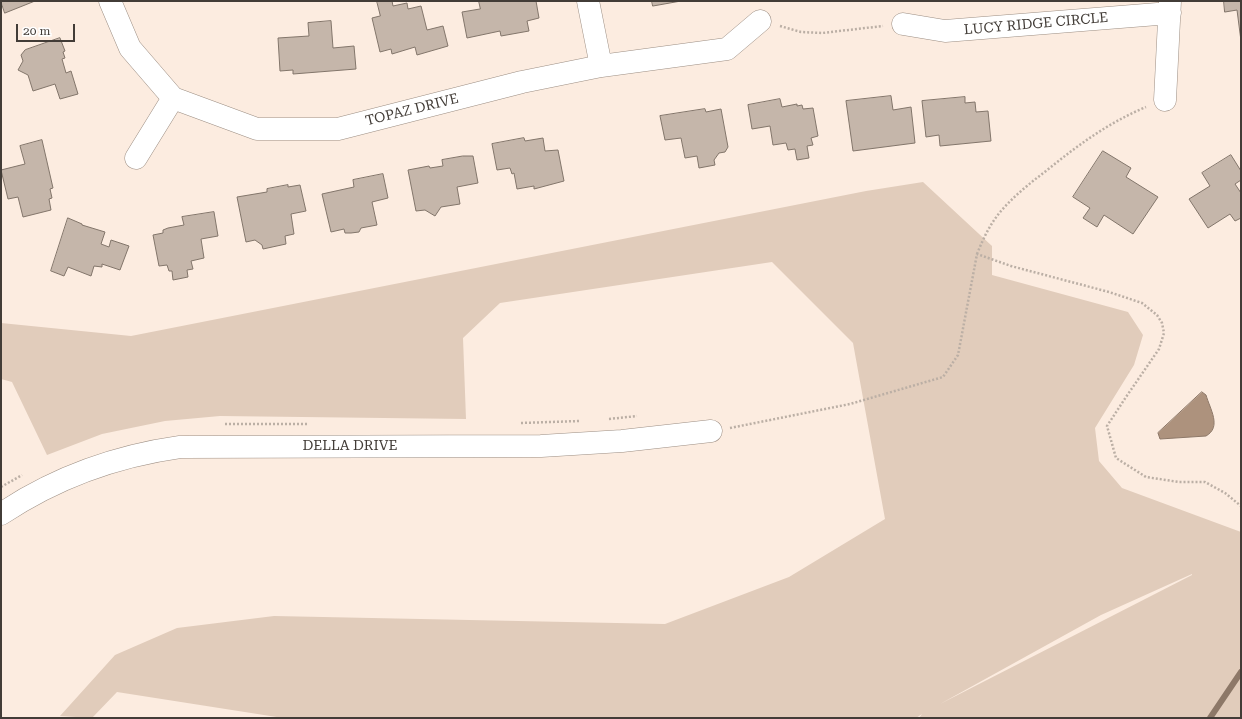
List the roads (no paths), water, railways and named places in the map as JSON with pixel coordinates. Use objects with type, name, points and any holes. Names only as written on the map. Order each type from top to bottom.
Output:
[{"type":"street","name":"TOPAZ DRIVE","points":[[110,1],[130,48],[173,98],[257,129],[338,129],[522,82],[600,66],[727,49],[760,21]]},
{"type":"street","points":[[588,1],[600,66]]},
{"type":"street","points":[[1165,100],[1170,7]]},
{"type":"street","name":"LUCY RIDGE CIRCLE","points":[[903,24],[945,31],[1170,7]]},
{"type":"street","points":[[136,158],[173,98]]},
{"type":"street","name":"DELLA DRIVE","points":[[1,514],[51,486],[111,461],[150,451],[180,446],[541,446],[622,441],[712,431]]},
{"type":"waterway","points":[[1210,718],[1241,672]]}]
